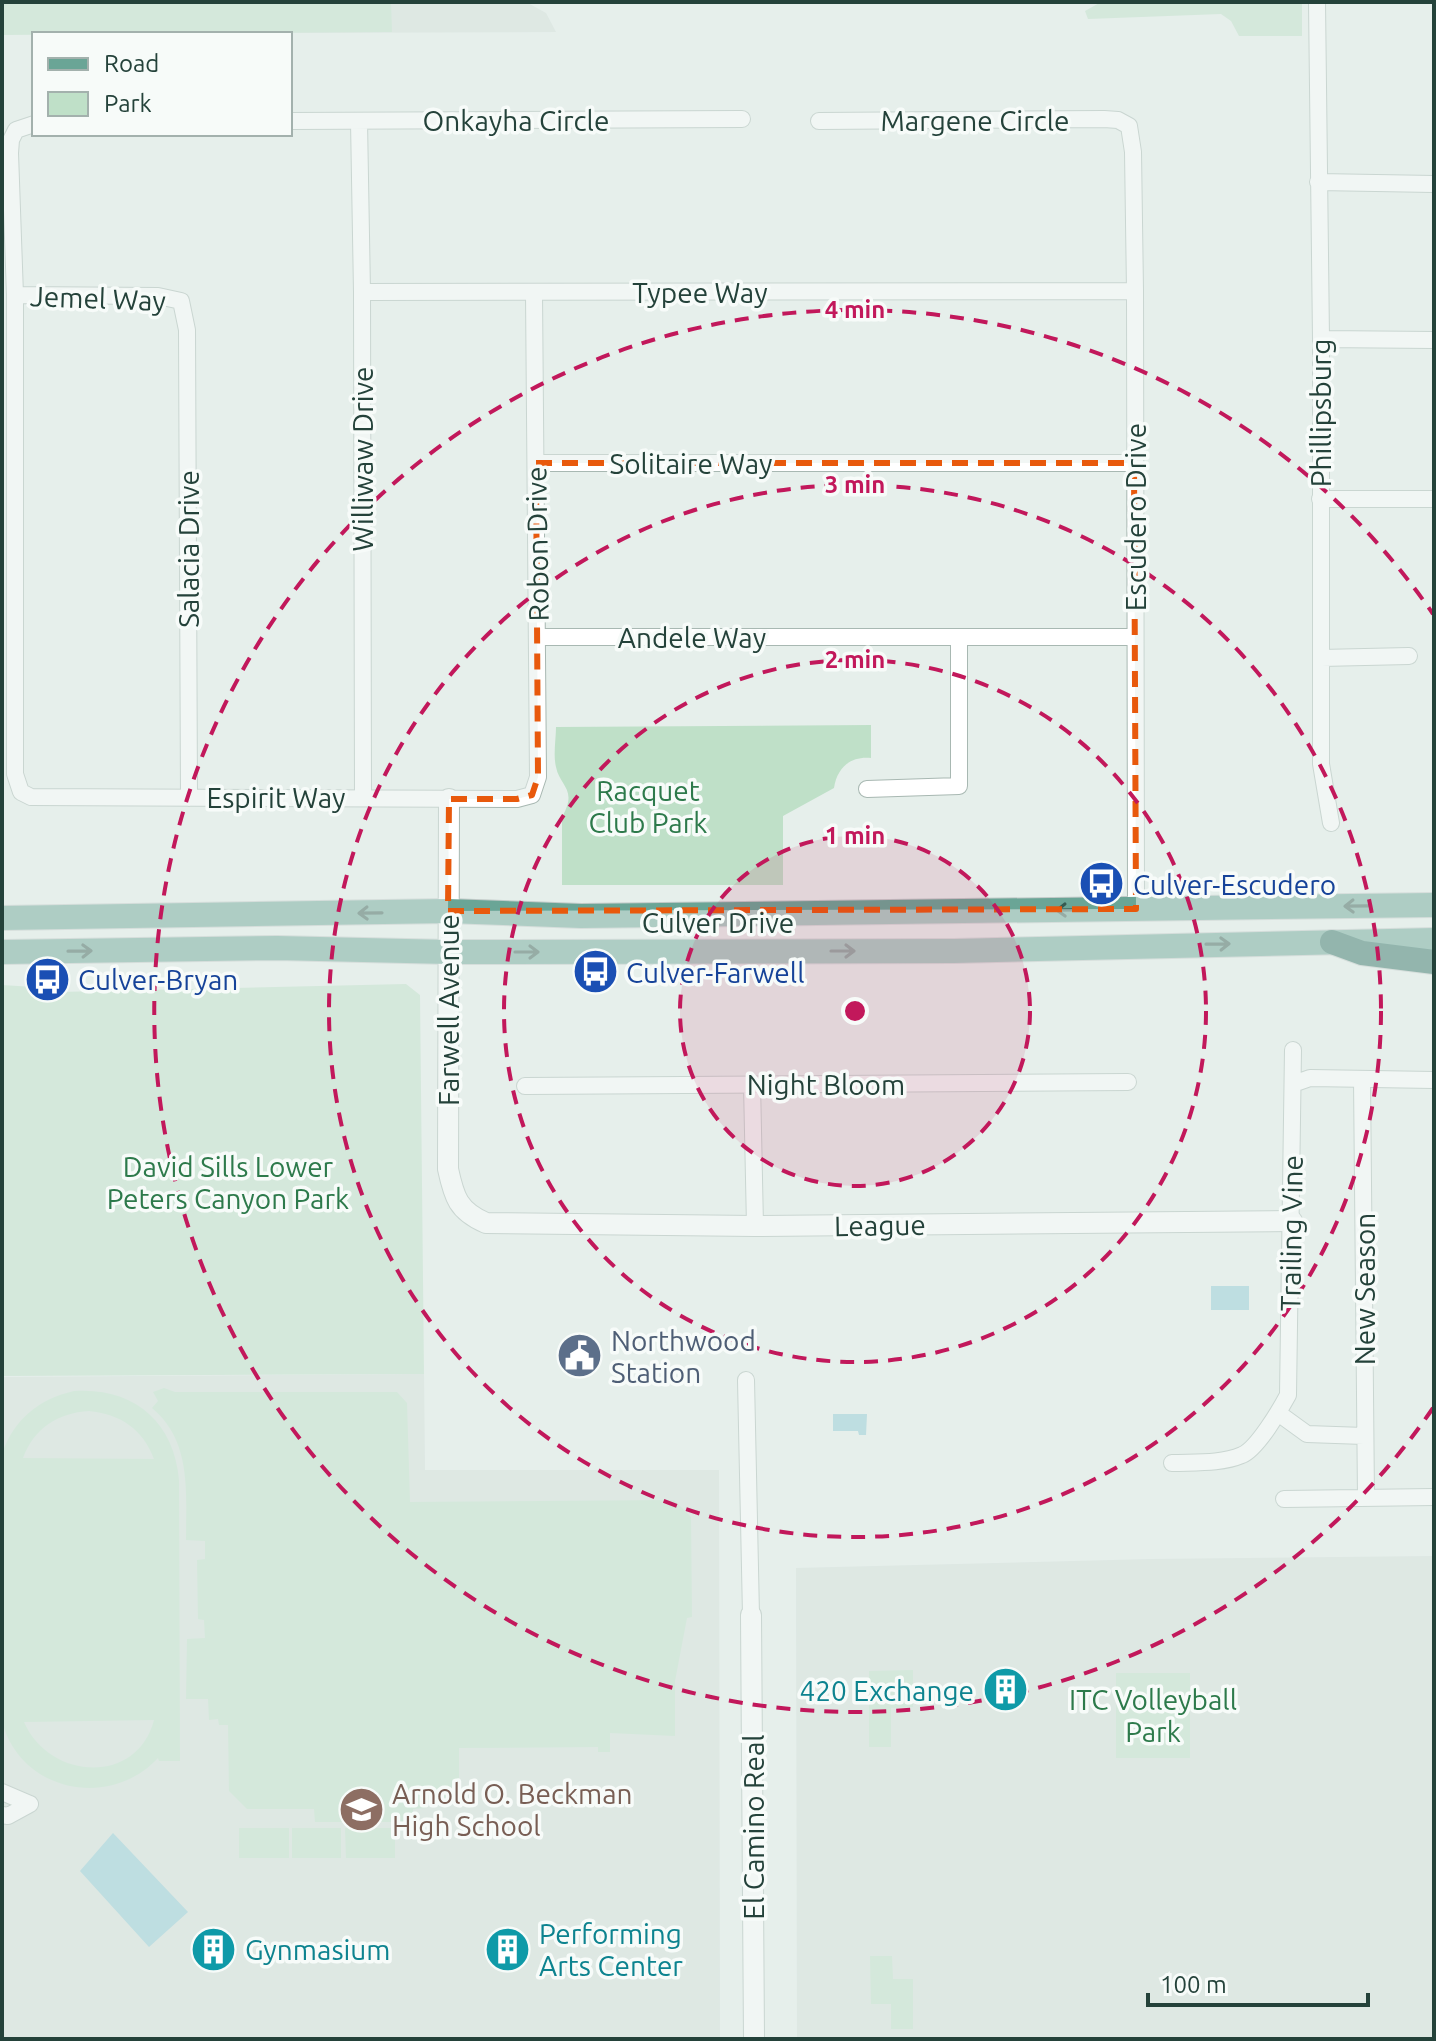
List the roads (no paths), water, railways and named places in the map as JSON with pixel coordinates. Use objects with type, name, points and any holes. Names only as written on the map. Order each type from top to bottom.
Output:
[{"type":"highway","points":[[1332,942],[1362,953],[1434,962]]},
{"type":"main road","name":"Culver Drive","points":[[2,918],[448,911],[581,916],[1434,905]]},
{"type":"main road","name":"Culver Drive","points":[[2,952],[277,948],[449,952],[954,951],[1434,940]]},
{"type":"street","name":"Phillipsburg","points":[[1317,2],[1321,764],[1331,823]]},
{"type":"street","name":"Onkayha Circle","points":[[292,121],[742,119]]},
{"type":"street","name":"Margene Circle","points":[[819,121],[1104,119],[1118,120],[1129,126]]},
{"type":"street","name":"Williwaw Drive","points":[[359,121],[363,797]]},
{"type":"street","points":[[8,449],[15,295],[10,153],[16,130],[32,125]]},
{"type":"street","name":"Escudero Drive","points":[[1129,126],[1133,152],[1135,291],[1136,909]]},
{"type":"street","points":[[1318,182],[1434,184]]},
{"type":"street","name":"Typee Way","points":[[362,292],[1135,291]]},
{"type":"street","name":"Robon Drive","points":[[532,795],[538,777],[534,293]]},
{"type":"street","name":"Jemel Way","points":[[15,295],[158,296],[181,301]]},
{"type":"street","name":"Salacia Drive","points":[[181,301],[187,330],[189,798]]},
{"type":"street","points":[[1321,339],[1434,340]]},
{"type":"street","name":"Espirit Way","points":[[8,449],[15,774],[21,792],[43,798],[517,799],[532,795]]},
{"type":"street","name":"Solitaire Way","points":[[536,463],[1134,463]]},
{"type":"street","points":[[1320,499],[1434,499]]},
{"type":"street","name":"Andele Way","points":[[538,637],[1135,637]]},
{"type":"street","points":[[867,789],[959,786],[959,637]]},
{"type":"street","points":[[1321,658],[1409,656]]},
{"type":"street","name":"Farwell Avenue","points":[[449,799],[448,1169],[454,1197],[470,1216]]},
{"type":"street","name":"Trailing Vine","points":[[1172,1463],[1225,1460],[1246,1454],[1288,1395],[1293,1050]]},
{"type":"street","points":[[1293,1084],[1310,1078],[1434,1080]]},
{"type":"street","name":"New Season","points":[[1362,1079],[1366,1498]]},
{"type":"street","name":"Night Bloom","points":[[525,1086],[1128,1082]]},
{"type":"street","points":[[752,1084],[755,1226]]},
{"type":"street","name":"League","points":[[470,1216],[486,1223],[755,1226],[1292,1221]]},
{"type":"street","points":[[746,1380],[751,1615]]},
{"type":"street","points":[[1278,1413],[1307,1434],[1364,1436]]},
{"type":"street","points":[[1284,1499],[1434,1497]]},
{"type":"street","name":"El Camino Real","points":[[751,1615],[754,2039]]},
{"type":"street","points":[[2,1792],[30,1804],[8,1816],[2,1815]]},
{"type":"water","points":[[1211,1286],[1249,1286],[1249,1310],[1211,1310]]},
{"type":"water","points":[[833,1414],[867,1414],[866,1435],[859,1435],[858,1431],[833,1431]]},
{"type":"water","points":[[113,1833],[188,1912],[149,1947],[80,1871]]},
{"type":"place","name":"Culver-Escudero","points":[[1102,884]]},
{"type":"place","name":"Culver-Farwell","points":[[595,972]]},
{"type":"place","name":"Culver-Bryan","points":[[47,979]]},
{"type":"place","name":"Northwood Station","points":[[580,1356]]},
{"type":"place","name":"420 Exchange","points":[[1005,1690]]},
{"type":"place","name":"Arnold O. Beckman High School","points":[[361,1809]]},
{"type":"place","name":"Gynmasium","points":[[214,1949]]},
{"type":"place","name":"Performing Arts Center","points":[[508,1949]]},
{"type":"park label","name":"Racquet Club Park","points":[[648,806]]},
{"type":"park label","name":"David Sills Lower Peters Canyon Park","points":[[228,1182]]},
{"type":"park label","name":"ITC Volleyball Park","points":[[1153,1715]]}]
